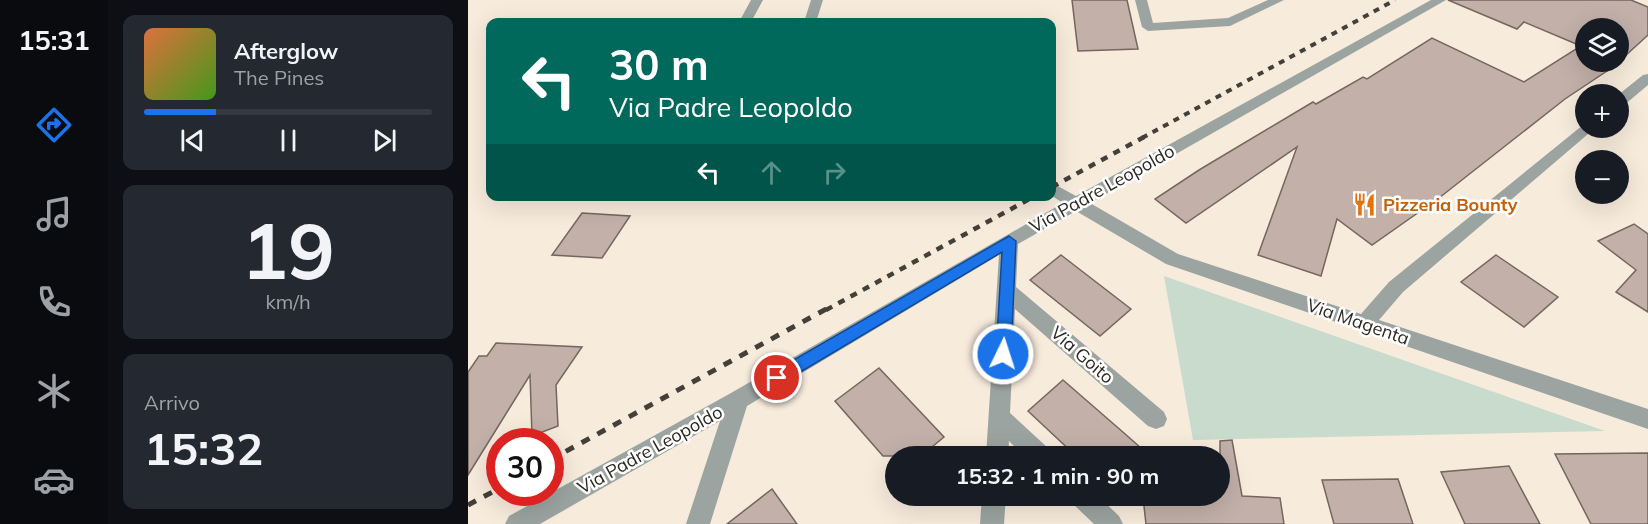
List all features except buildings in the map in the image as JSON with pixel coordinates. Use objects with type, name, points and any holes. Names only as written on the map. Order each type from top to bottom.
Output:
[{"type":"street","points":[[747,18],[757,0]]},
{"type":"street","points":[[811,18],[817,0]]},
{"type":"street","points":[[1141,0],[1148,27],[1230,22],[1278,0]]},
{"type":"street","name":"Via Padre Leopoldo","points":[[517,524],[738,400],[1009,241],[1440,0]]},
{"type":"street","points":[[1629,94],[1648,78]]},
{"type":"street","points":[[1364,324],[1396,287],[1576,138]]},
{"type":"street","name":"Via Magenta","points":[[1056,191],[1172,259],[1648,419]]},
{"type":"street","points":[[998,446],[1009,241]]},
{"type":"street","name":"Via Goito","points":[[1007,291],[1156,419]]},
{"type":"street","points":[[698,524],[738,400]]},
{"type":"street","points":[[999,417],[1029,446]]},
{"type":"street","points":[[992,524],[993,506]]},
{"type":"street","points":[[1092,506],[1111,524]]},
{"type":"green space","points":[[1164,276],[1605,431],[1193,440]]},
{"type":"railway","points":[[1142,138],[1395,0]]},
{"type":"railway","points":[[1056,185],[1144,137]]},
{"type":"railway","points":[[826,310],[1026,201]]},
{"type":"railway","points":[[564,452],[828,308]]},
{"type":"railway","points":[[468,505],[486,495]]},
{"type":"place","name":"Pizzeria Bounty","points":[[1365,205]]},
{"type":"route","points":[[777,378],[1009,241],[1003,354]]}]
